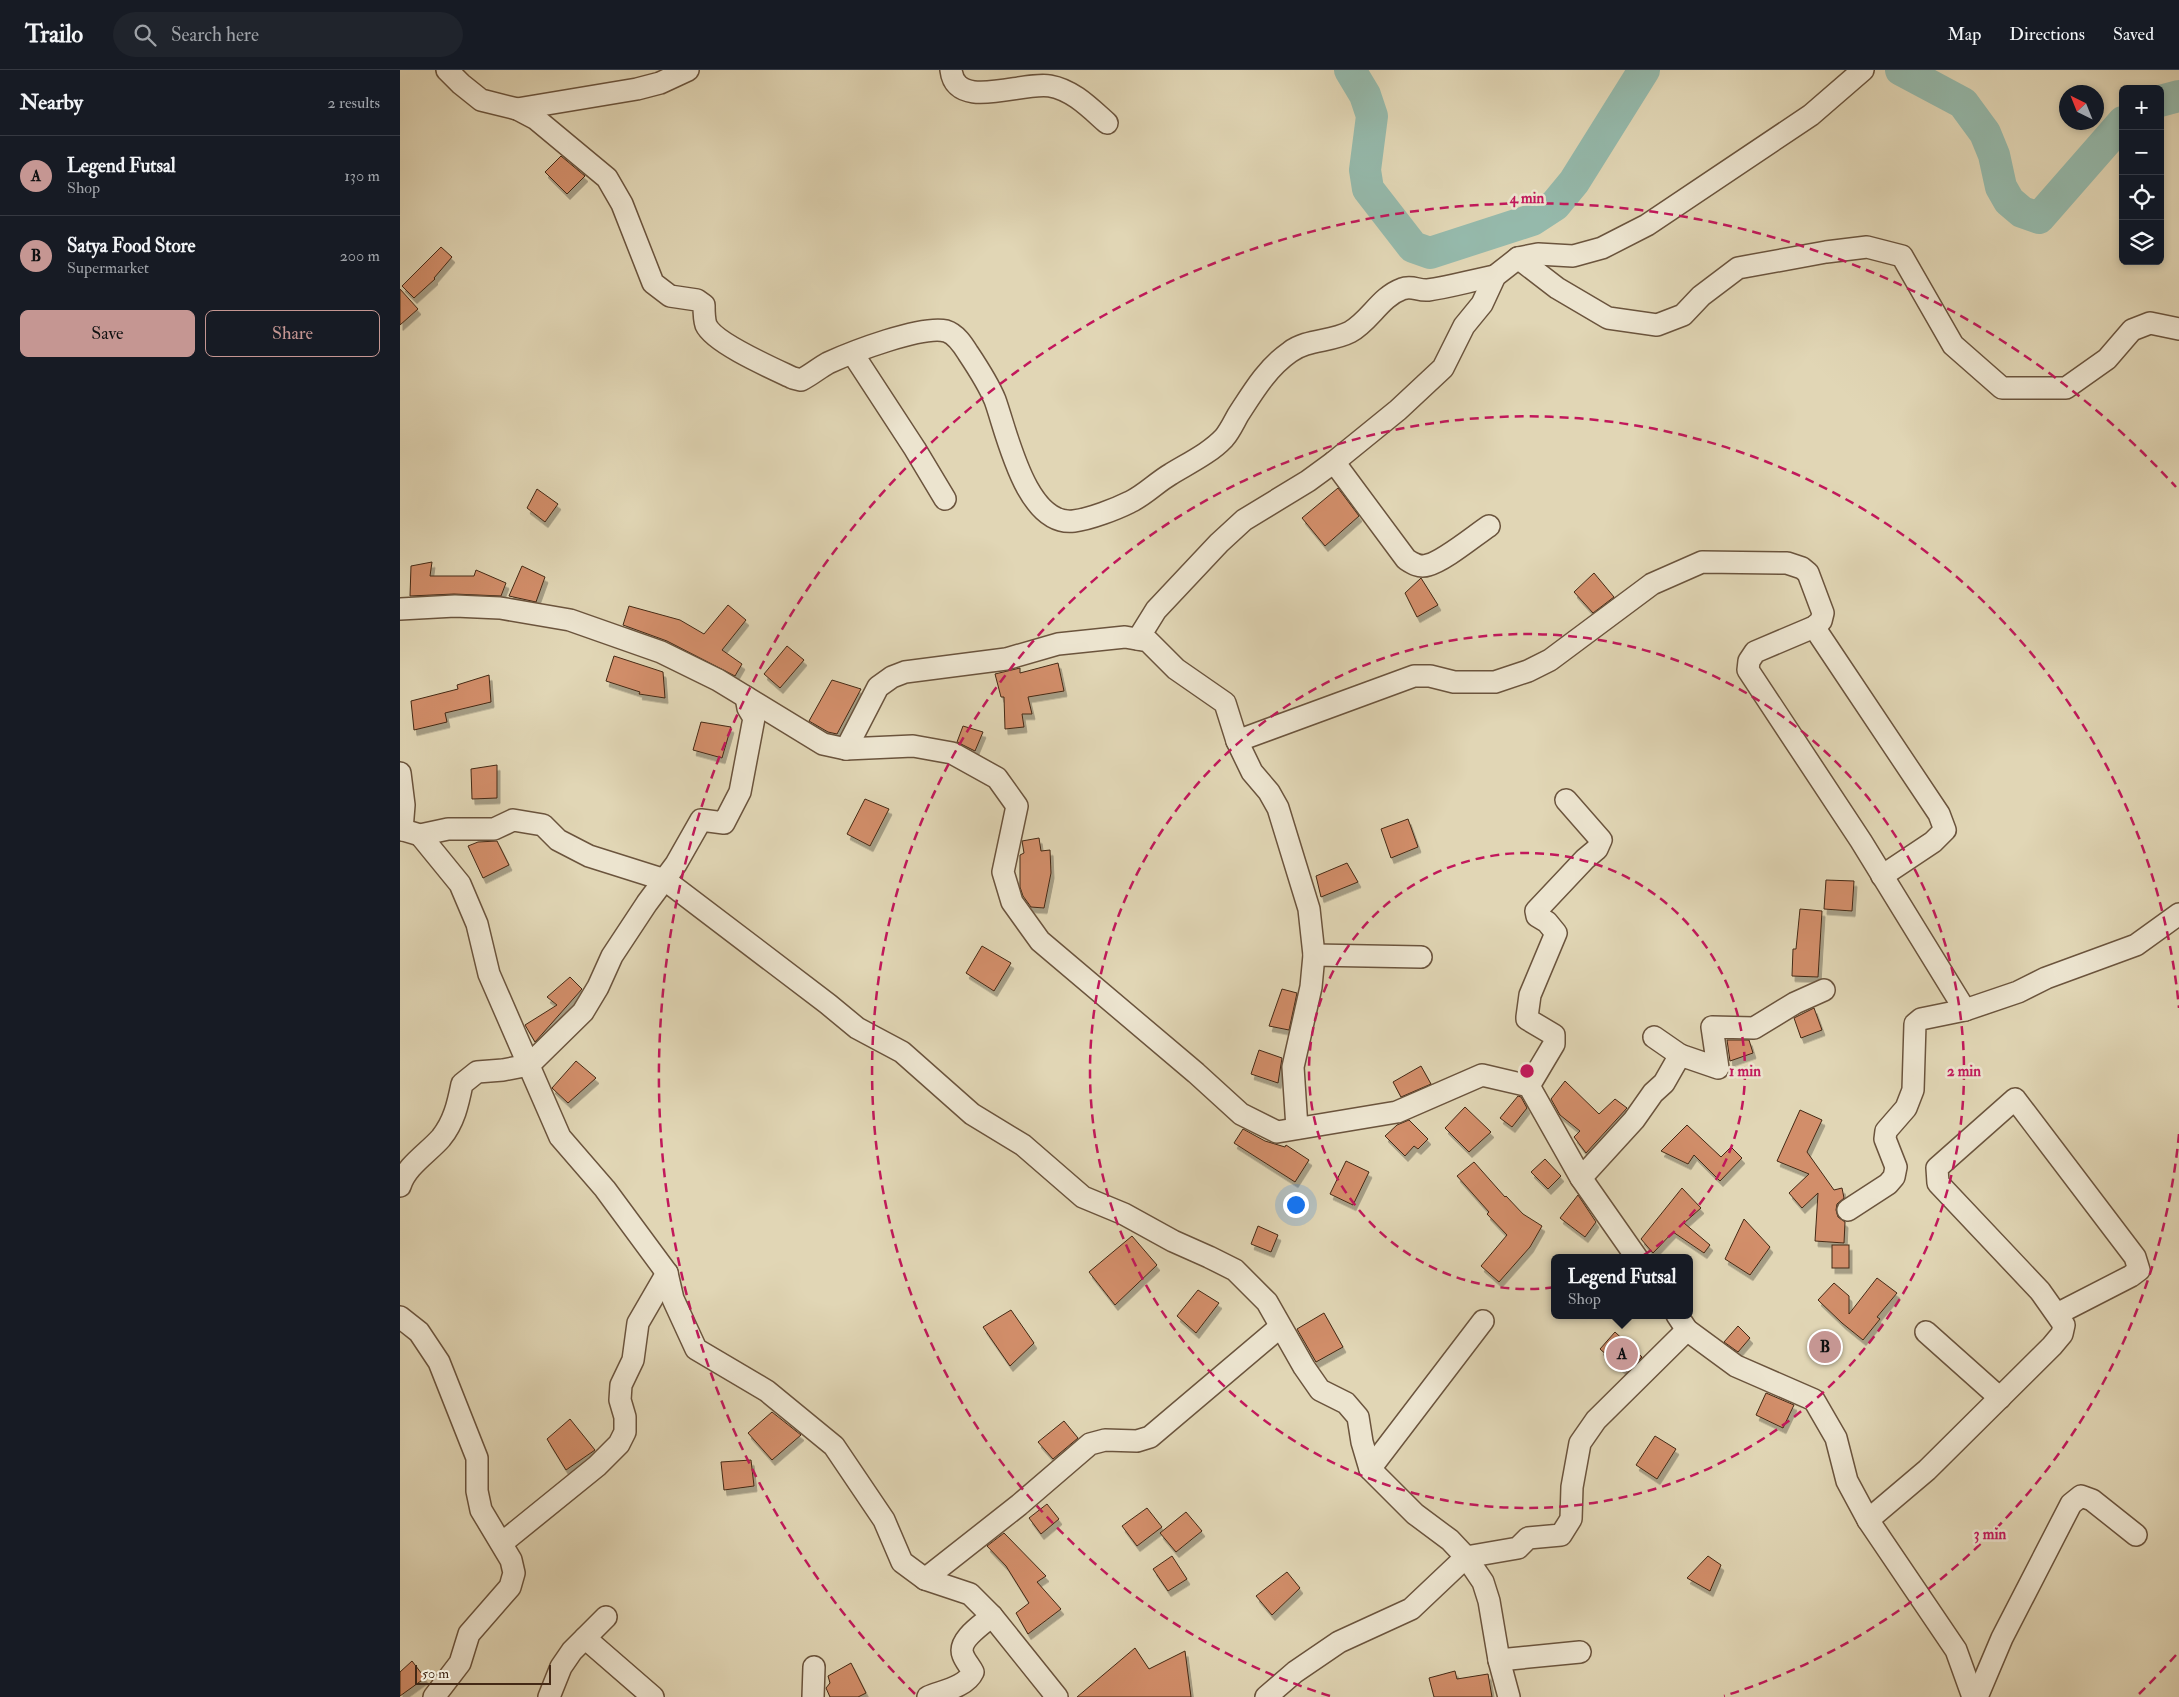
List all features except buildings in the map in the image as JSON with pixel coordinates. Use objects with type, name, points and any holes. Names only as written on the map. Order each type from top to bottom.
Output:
[{"type":"street","points":[[447,70],[460,84],[481,100],[517,110],[536,119],[607,178],[622,204],[653,283],[670,296],[697,300],[704,305],[706,326],[715,335],[744,354],[793,378],[801,380],[827,364],[906,335],[932,330],[947,331],[953,335],[960,341],[982,374],[994,399],[1012,454],[1034,500],[1056,518],[1073,521],[1132,502],[1166,477],[1209,451],[1224,438],[1260,381],[1292,350],[1350,332],[1362,323],[1381,302],[1402,289],[1412,286],[1425,291],[1495,276],[1518,258],[1538,254],[1573,256],[1602,248],[1647,225],[1811,115],[1863,70]]},
{"type":"street","points":[[517,110],[637,89],[660,83],[688,70]]},
{"type":"street","points":[[951,70],[954,82],[965,91],[982,94],[1030,85],[1050,86],[1072,93],[1107,123]]},
{"type":"street","points":[[1518,258],[1557,288],[1608,318],[1657,326],[1683,315],[1701,296],[1738,268],[1868,247],[1902,256],[1953,345],[2002,388],[2066,388],[2107,359],[2132,330],[2150,323],[2179,329]]},
{"type":"street","points":[[1138,639],[1156,610],[1218,543],[1244,520],[1308,481],[1334,462],[1398,410],[1443,368],[1464,326],[1482,304],[1495,276]]},
{"type":"street","points":[[853,354],[945,499]]},
{"type":"street","points":[[1334,462],[1406,558],[1414,565],[1426,566],[1437,562],[1489,526]]},
{"type":"street","points":[[1237,741],[1414,676],[1430,676],[1454,682],[1496,682],[1528,671],[1550,660],[1652,584],[1702,562],[1787,563],[1802,568],[1808,573],[1823,613],[1821,621],[1814,627],[1756,652],[1749,661],[1748,670],[1882,876],[1965,1010]]},
{"type":"street","points":[[400,609],[455,606],[500,608],[570,620],[661,652],[718,680],[823,744],[846,749],[913,746],[952,753],[998,778],[1017,806],[1003,872],[1012,902],[1040,941],[1196,1073],[1241,1114],[1277,1132],[1397,1112],[1482,1075],[1529,1086],[1581,1178],[1634,1254]]},
{"type":"street","points":[[1814,627],[1939,814],[1945,830],[1934,842],[1882,876]]},
{"type":"street","points":[[846,749],[878,687],[892,677],[905,672],[1006,658],[1058,644],[1124,637],[1148,641],[1176,669],[1225,703],[1237,741],[1252,772],[1278,808],[1309,909],[1314,955],[1311,988],[1293,1067],[1297,1128]]},
{"type":"street","points":[[400,1186],[422,1155],[441,1138],[457,1112],[462,1084],[477,1072],[503,1070],[528,1065],[583,1012],[598,987],[612,956],[647,903],[665,880],[701,820],[724,823],[740,792],[746,768],[754,718],[748,708],[746,697]]},
{"type":"street","points":[[400,773],[408,831],[460,884],[477,924],[489,974],[560,1137],[605,1189],[667,1273],[673,1299],[696,1349],[767,1391],[834,1446],[884,1520],[902,1562],[925,1579],[970,1594],[992,1616],[1057,1697]]},
{"type":"street","points":[[1529,1086],[1554,1044],[1554,1035],[1527,1020],[1530,996],[1556,933],[1548,922],[1537,916],[1536,911],[1585,859],[1598,849],[1601,840],[1566,800]]},
{"type":"street","points":[[408,831],[494,829],[513,820],[536,824],[543,826],[558,840],[589,856],[665,880],[857,1028],[902,1052],[972,1114],[1023,1145],[1083,1197],[1124,1214],[1173,1241],[1235,1270],[1267,1302],[1304,1368],[1320,1390],[1346,1403],[1358,1417],[1362,1442],[1370,1469],[1415,1514],[1450,1540],[1466,1557],[1483,1582],[1490,1601],[1499,1660],[1509,1697]]},
{"type":"street","points":[[1848,1210],[1888,1184],[1894,1177],[1896,1167],[1885,1139],[1886,1131],[1906,1108],[1913,1090],[1916,1024],[1921,1019],[1965,1010],[2018,992],[2046,978],[2136,945],[2179,914]]},
{"type":"street","points":[[1314,955],[1421,957]]},
{"type":"street","points":[[1654,1037],[1680,1056],[1718,1068],[1712,1027],[1754,1028],[1794,1003],[1824,990]]},
{"type":"street","points":[[1581,1178],[1634,1120],[1653,1092],[1664,1084],[1680,1056]]},
{"type":"street","points":[[1868,1520],[1927,1470],[2062,1334],[2064,1325],[2056,1314],[2040,1290],[1938,1183],[1937,1168],[2015,1099],[2135,1257],[2139,1270],[2131,1276],[2056,1314]]},
{"type":"street","points":[[502,1543],[597,1466],[619,1444],[625,1432],[625,1417],[620,1400],[621,1385],[633,1360],[638,1323],[667,1273]]},
{"type":"street","points":[[1370,1469],[1483,1321]]},
{"type":"street","points":[[1266,1697],[1295,1672],[1339,1642],[1411,1609],[1466,1557],[1518,1548],[1528,1538],[1561,1535],[1571,1519],[1572,1487],[1580,1443],[1596,1420],[1682,1322],[1736,1366],[1814,1400],[1836,1438],[1847,1481],[1868,1520],[1956,1650],[1973,1697]]},
{"type":"street","points":[[925,1579],[1019,1505],[1090,1444],[1105,1440],[1137,1441],[1150,1436],[1280,1327]]},
{"type":"street","points":[[404,1328],[439,1362],[477,1458],[477,1491],[481,1510],[511,1560],[514,1573],[510,1587],[469,1634],[460,1663],[434,1697]]},
{"type":"street","points":[[1926,1332],[2000,1398]]},
{"type":"street","points":[[1977,1697],[2002,1638],[2071,1504],[2081,1496],[2092,1500],[2136,1535]]},
{"type":"street","points":[[928,1697],[964,1682],[971,1677],[973,1672],[962,1653],[962,1647],[967,1638],[992,1616]]},
{"type":"street","points":[[549,1697],[561,1667],[585,1638],[606,1617]]},
{"type":"street","points":[[585,1638],[654,1697]]},
{"type":"street","points":[[1499,1660],[1580,1652]]},
{"type":"street","points":[[813,1697],[814,1667]]},
{"type":"waterway","points":[[1350,70],[1365,95],[1372,116],[1365,170],[1368,189],[1413,247],[1430,253],[1532,220],[1555,205],[1574,182],[1644,70]]},
{"type":"waterway","points":[[1901,70],[1963,103],[1985,133],[1994,155],[2001,187],[2009,201],[2022,212],[2039,218],[2119,127]]},
{"type":"waterway","points":[[2164,100],[2179,96]]},
{"type":"place","name":"Satya Food Store","points":[[1825,1347]]},
{"type":"place","name":"Legend Futsal","points":[[1622,1354]]}]
